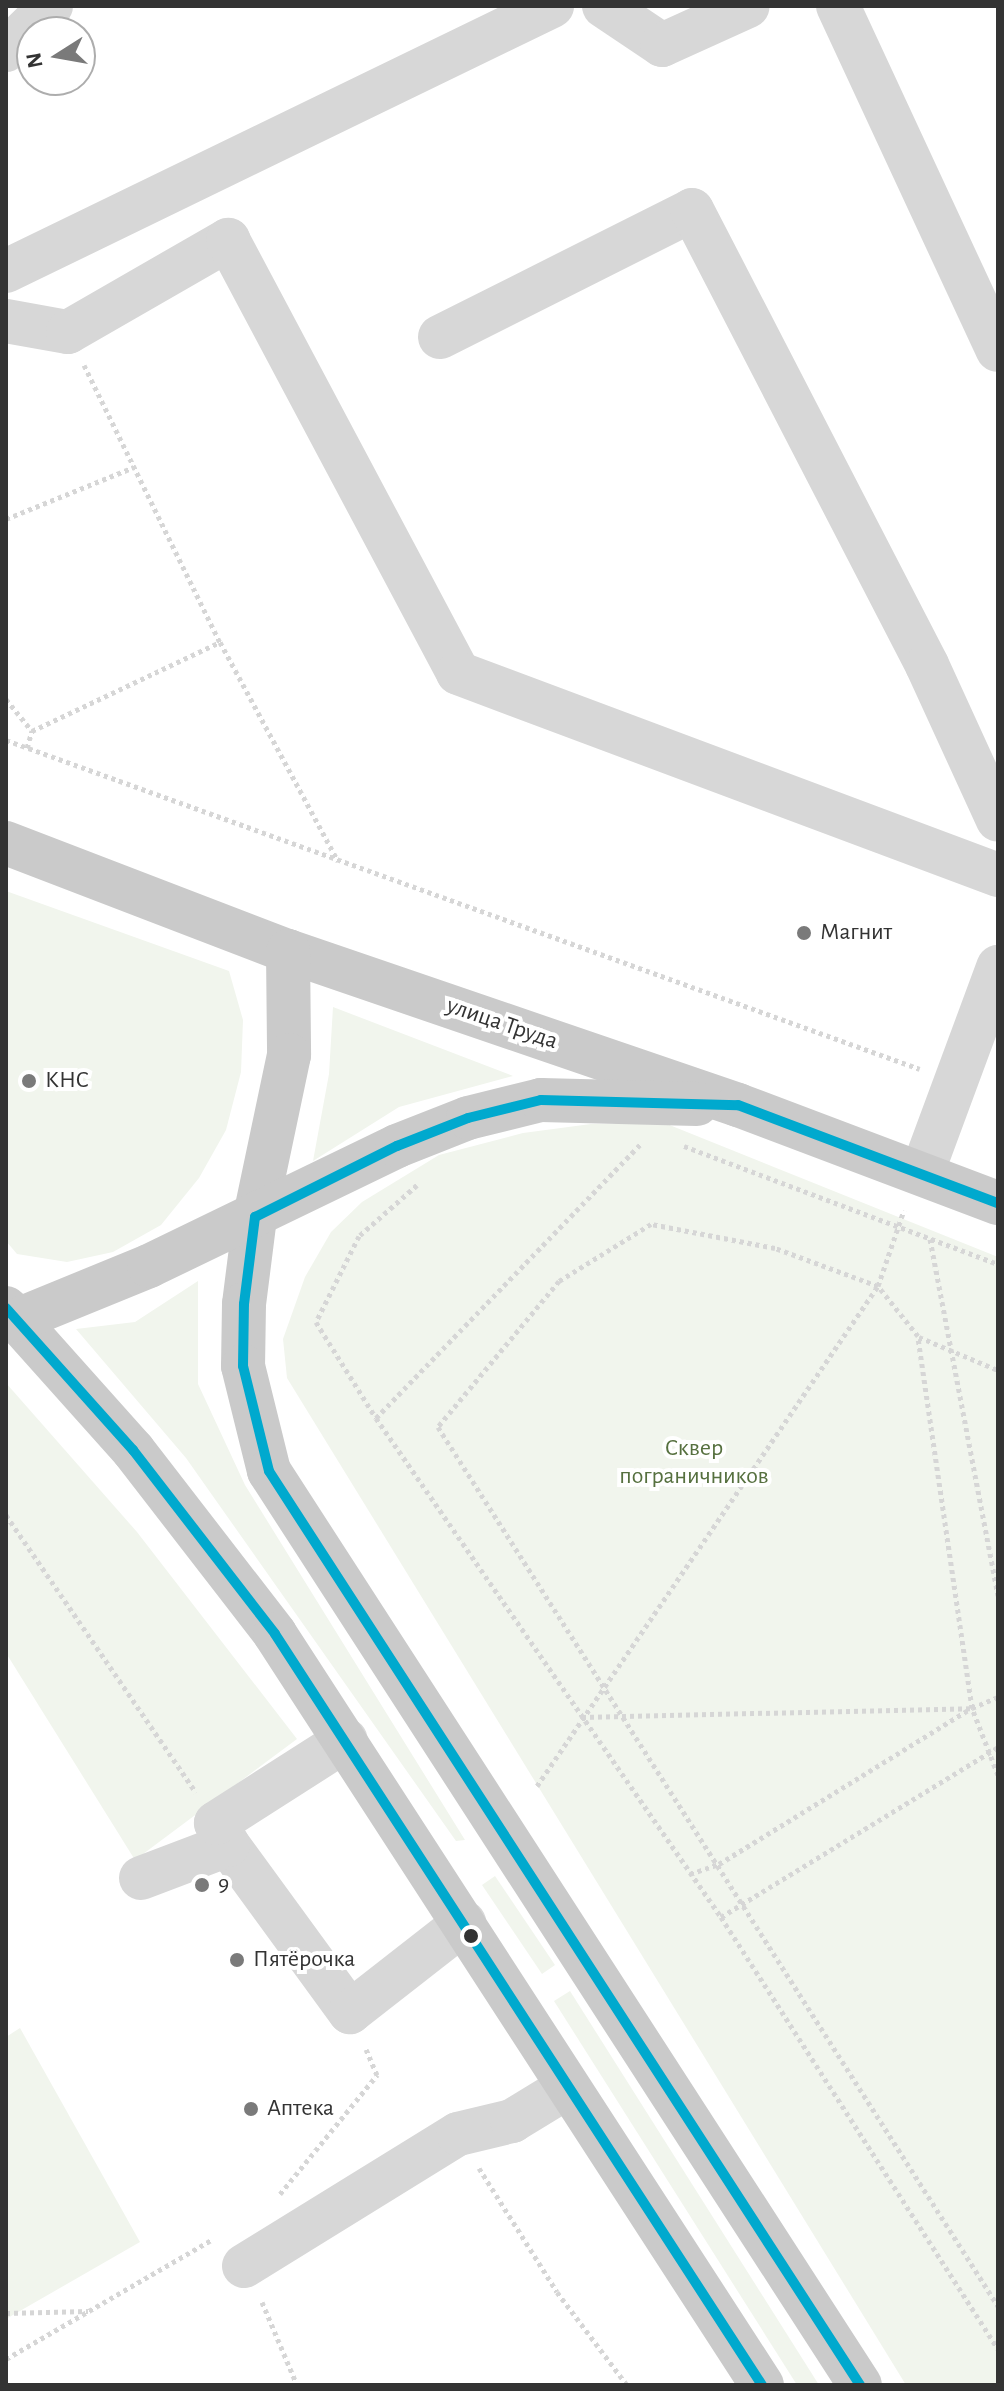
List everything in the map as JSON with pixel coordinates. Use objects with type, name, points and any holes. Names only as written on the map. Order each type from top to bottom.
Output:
[{"type":"main road","name":"улица Труда","points":[[6,843],[288,951],[738,1105],[998,1203]]},
{"type":"main road","points":[[288,951],[289,1055],[255,1217],[243,1366],[252,1419],[269,1471],[860,2385]]},
{"type":"main road","points":[[738,1105],[541,1100],[468,1118],[397,1146],[255,1217],[11,1314],[185,1517],[275,1634],[464,1923],[566,2088],[762,2385]]},
{"type":"lane","points":[[6,50],[51,6]]},
{"type":"lane","points":[[6,271],[552,6]]},
{"type":"lane","points":[[604,6],[662,45],[748,6]]},
{"type":"lane","points":[[838,6],[997,344]]},
{"type":"lane","points":[[440,337],[692,210],[927,665],[998,820]]},
{"type":"lane","points":[[6,321],[68,332],[228,240],[458,673],[998,875]]},
{"type":"lane","points":[[922,1173],[998,967]]},
{"type":"lane","points":[[141,1878],[222,1834],[346,1740]]},
{"type":"lane","points":[[222,1834],[350,2012],[464,1923]]},
{"type":"lane","points":[[231,2251],[458,2134],[512,2121],[566,2088]]},
{"type":"path","points":[[68,332],[220,642],[339,863]]},
{"type":"path","points":[[6,519],[134,467]]},
{"type":"path","points":[[27,748],[32,731],[220,642]]},
{"type":"path","points":[[6,699],[32,731]]},
{"type":"path","points":[[6,740],[339,863],[955,1081]]},
{"type":"path","points":[[376,1418],[651,1134],[635,1134]]},
{"type":"path","points":[[679,1145],[998,1264]]},
{"type":"path","points":[[537,1786],[581,1717],[604,1692],[878,1286],[897,1240],[896,1225],[922,1173]]},
{"type":"path","points":[[420,1183],[359,1236],[316,1322],[376,1418],[721,1917],[998,2349]]},
{"type":"path","points":[[998,1370],[918,1336],[878,1286],[775,1248],[651,1224],[559,1281],[438,1427],[604,1692],[624,1714],[998,2306]]},
{"type":"path","points":[[930,1238],[998,1596]]},
{"type":"path","points":[[918,1336],[972,1708],[998,1775]]},
{"type":"path","points":[[6,1515],[222,1834]]},
{"type":"path","points":[[690,1874],[719,1864],[972,1708],[998,1697]]},
{"type":"path","points":[[581,1717],[972,1708]]},
{"type":"path","points":[[721,1917],[998,1747]]},
{"type":"path","points":[[270,2206],[377,2075],[350,2012]]},
{"type":"path","points":[[458,2134],[557,2292],[627,2385]]},
{"type":"path","points":[[6,2359],[89,2311],[231,2251],[292,2363],[297,2385]]},
{"type":"path","points":[[6,2313],[89,2311]]},
{"type":"green space","points":[[6,891],[229,971],[243,1020],[241,1072],[226,1130],[199,1178],[161,1225],[113,1252],[67,1262],[17,1254],[6,1241]]},
{"type":"green space","points":[[333,1007],[513,1076],[399,1107],[313,1161],[329,1074]]},
{"type":"green space","name":"Сквер пограничников","points":[[591,1124],[667,1124],[998,1257],[998,2385],[906,2385],[287,1378],[283,1339],[305,1277],[331,1232],[362,1202],[439,1155],[523,1133]]},
{"type":"green space","points":[[198,1281],[198,1384],[245,1485],[465,1840],[456,1841],[186,1458],[76,1329],[135,1322]]},
{"type":"green space","points":[[6,1383],[137,1532],[297,1739],[135,1860],[6,1653]]},
{"type":"green space","points":[[495,1876],[555,1965],[542,1974],[482,1885]]},
{"type":"green space","points":[[570,1991],[819,2385],[797,2385],[554,2001]]},
{"type":"green space","points":[[20,2028],[140,2242],[6,2319],[6,2037]]},
{"type":"transit line","points":[[860,2385],[269,1471],[243,1366],[244,1304],[255,1217],[397,1146],[468,1118],[541,1100],[738,1105],[998,1203]]},
{"type":"transit line","points":[[6,1308],[133,1450],[275,1634],[762,2385]]},
{"type":"place","name":"Магнит","points":[[804,933]]},
{"type":"place","name":"КНС","points":[[29,1081]]},
{"type":"place","name":"9","points":[[202,1885]]},
{"type":"place","name":"Пятёрочка","points":[[237,1960]]},
{"type":"place","name":"Аптека","points":[[251,2109]]}]
